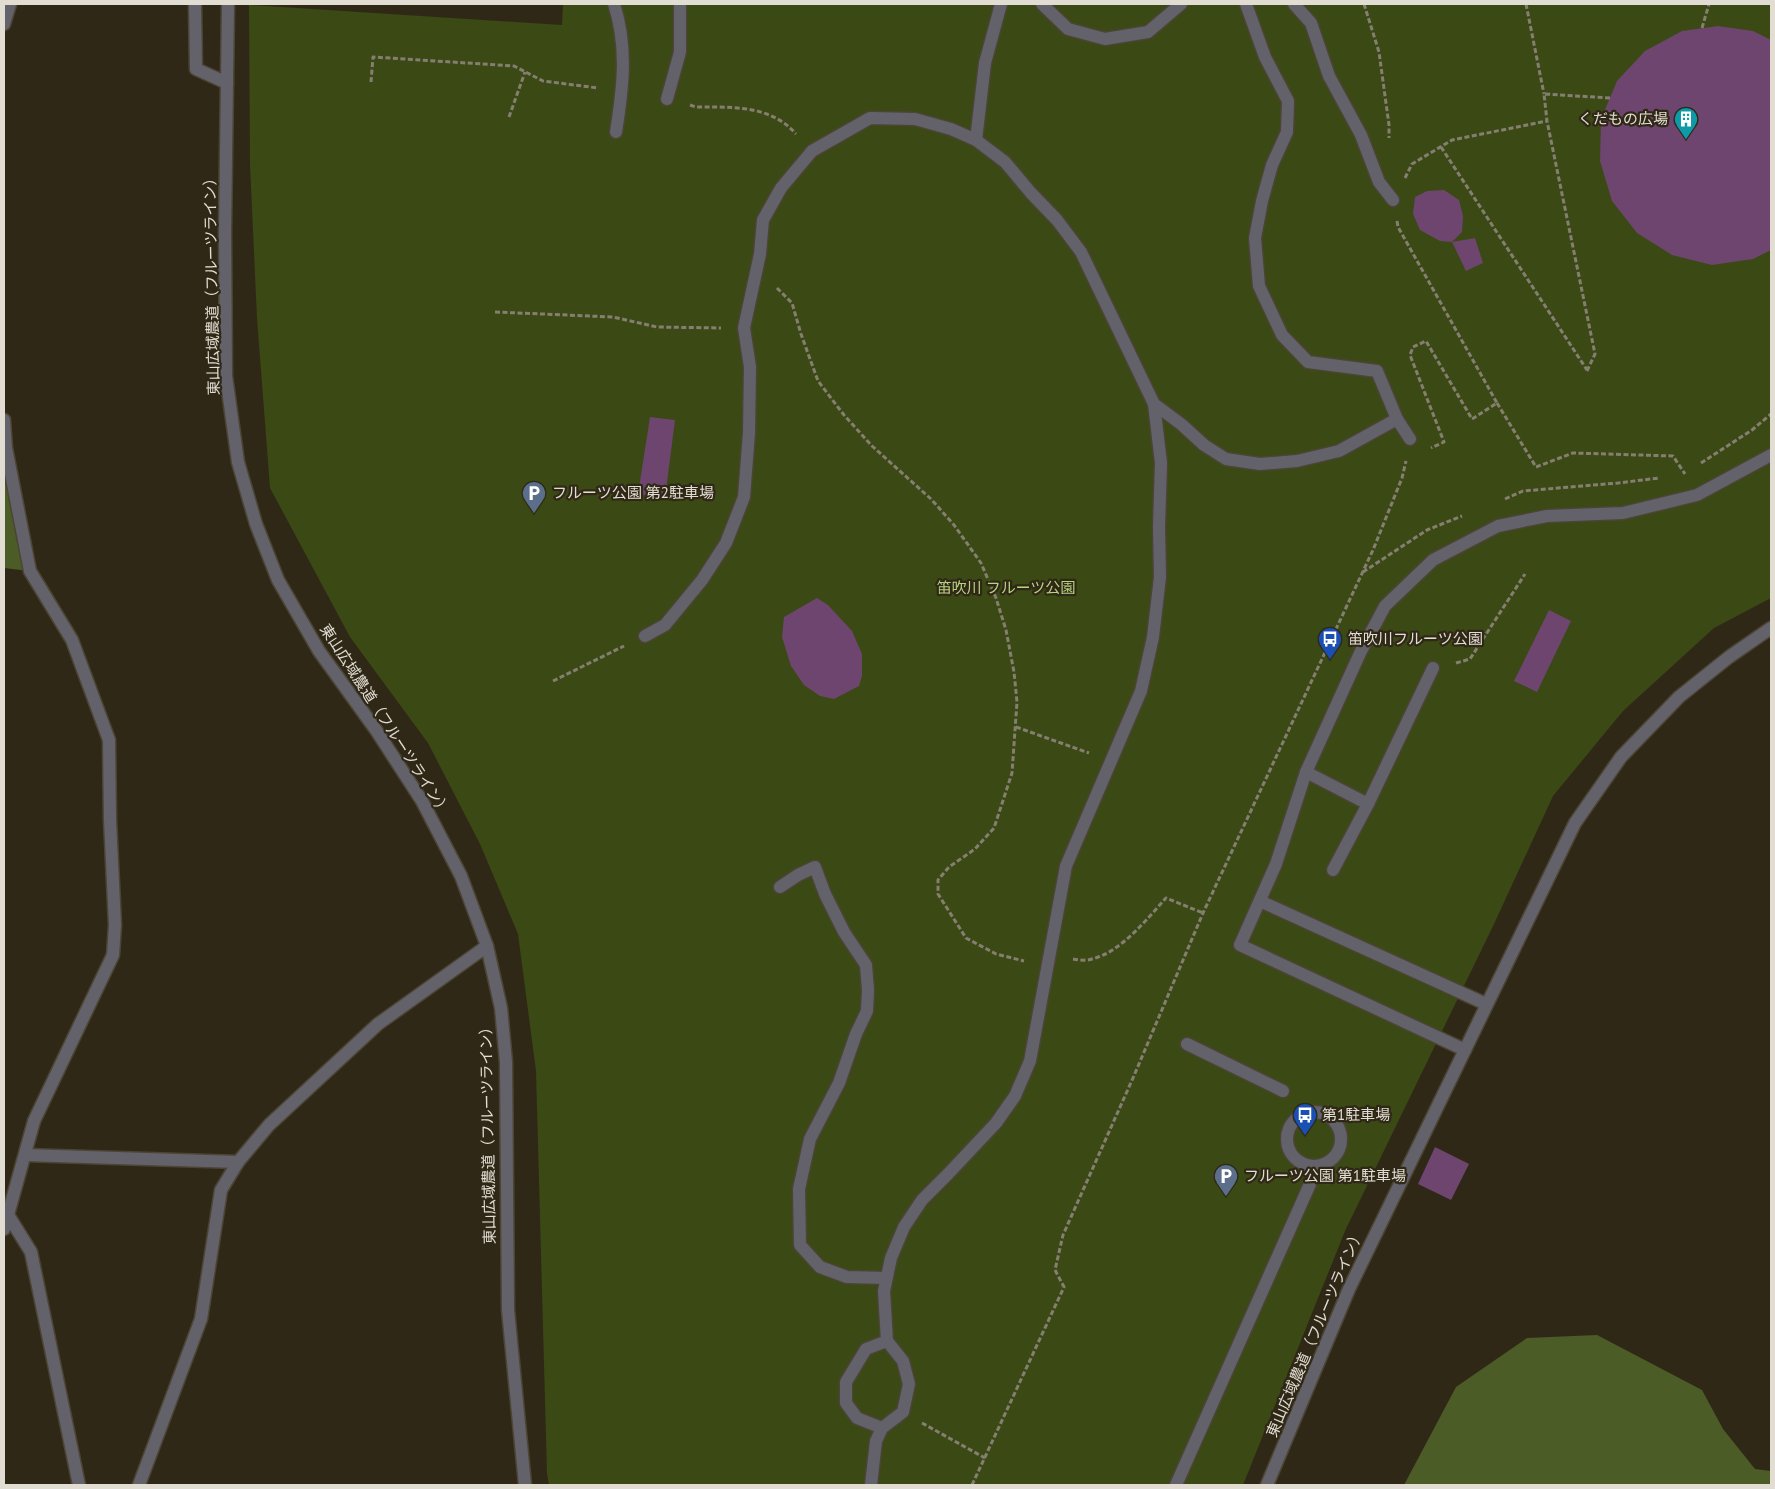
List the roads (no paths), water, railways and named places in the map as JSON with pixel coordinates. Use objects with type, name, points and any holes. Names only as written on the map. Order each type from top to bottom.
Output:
[{"type":"street","points":[[4,24],[10,4]]},
{"type":"street","points":[[195,4],[196,69],[227,82]]},
{"type":"street","name":"東山広域農道（フルーツライン）","points":[[228,4],[226,376],[238,462],[256,524],[278,580],[318,651],[376,730],[422,800],[461,876],[487,946],[501,1008],[506,1062],[508,1310],[525,1485]]},
{"type":"street","points":[[614,4],[618,15],[624,65],[616,132]]},
{"type":"street","points":[[667,99],[680,52],[680,4]]},
{"type":"street","points":[[976,140],[985,63],[1001,4]]},
{"type":"street","points":[[1042,4],[1068,29],[1105,39],[1148,32],[1181,4]]},
{"type":"street","points":[[1246,4],[1266,57],[1288,100],[1287,132],[1272,165],[1254,238],[1259,286],[1282,335],[1308,362],[1377,371],[1397,419],[1410,439]]},
{"type":"street","points":[[1294,4],[1311,23],[1329,76],[1361,135],[1379,182],[1393,200]]},
{"type":"street","points":[[645,636],[665,625],[702,580],[726,544],[744,497],[749,433],[750,367],[744,328],[760,254],[763,220],[780,188],[812,151],[870,118],[915,119],[951,129],[976,140],[1006,162],[1031,193],[1057,220],[1081,252],[1154,404],[1161,463],[1160,578],[1153,637],[1141,691],[1066,866],[1030,1061],[1015,1096],[996,1123],[922,1200],[904,1227],[891,1258],[884,1291],[887,1340],[903,1361],[909,1384],[903,1412],[882,1428],[876,1441],[871,1485]]},
{"type":"street","points":[[1154,404],[1181,424],[1204,445],[1226,458],[1260,464],[1297,461],[1339,451],[1397,419]]},
{"type":"street","points":[[4,420],[6,448],[30,571],[72,640],[109,740],[110,820],[115,925],[114,955],[34,1121],[4,1229]]},
{"type":"street","points":[[1465,1050],[1240,945],[1276,864],[1306,772],[1361,651],[1385,606],[1434,560],[1498,526],[1547,516],[1623,513],[1697,495],[1771,455]]},
{"type":"street","name":"東山広域農道（フルーツライン）","points":[[1267,1485],[1349,1288],[1575,823],[1621,756],[1679,697],[1729,657],[1770,629]]},
{"type":"street","points":[[1333,870],[1368,804],[1432,668]]},
{"type":"street","points":[[1306,772],[1368,804]]},
{"type":"street","points":[[780,887],[815,867],[825,894],[844,932],[866,966],[868,990],[867,1011],[856,1034],[839,1083],[810,1139],[799,1189],[800,1245],[820,1267],[847,1277],[886,1278]]},
{"type":"street","points":[[1260,901],[1486,1004]]},
{"type":"street","points":[[139,1485],[201,1319],[221,1190],[238,1162],[270,1125],[378,1024],[487,946]]},
{"type":"street","points":[[1187,1044],[1283,1091]]},
{"type":"street","points":[[1176,1485],[1318,1166],[1334,1158],[1338,1150],[1340,1134],[1332,1119],[1317,1112],[1301,1116],[1293,1122],[1287,1139],[1288,1148],[1292,1156],[1299,1163],[1308,1166],[1318,1166]]},
{"type":"street","points":[[25,1155],[238,1162]]},
{"type":"street","points":[[8,1215],[31,1252],[79,1485]]},
{"type":"street","points":[[882,1428],[857,1418],[846,1403],[846,1382],[866,1349],[887,1340]]},
{"type":"place","name":"くだもの広場","points":[[1686,140]]},
{"type":"place","name":"フルーツ公園 第2駐車場","points":[[534,514]]},
{"type":"place","name":"笛吹川フルーツ公園","points":[[1330,660]]},
{"type":"place","name":"第1駐車場","points":[[1305,1136]]},
{"type":"place","name":"フルーツ公園 第1駐車場","points":[[1226,1197]]},
{"type":"park label","name":"笛吹川 フルーツ公園","points":[[1006,588]]}]
